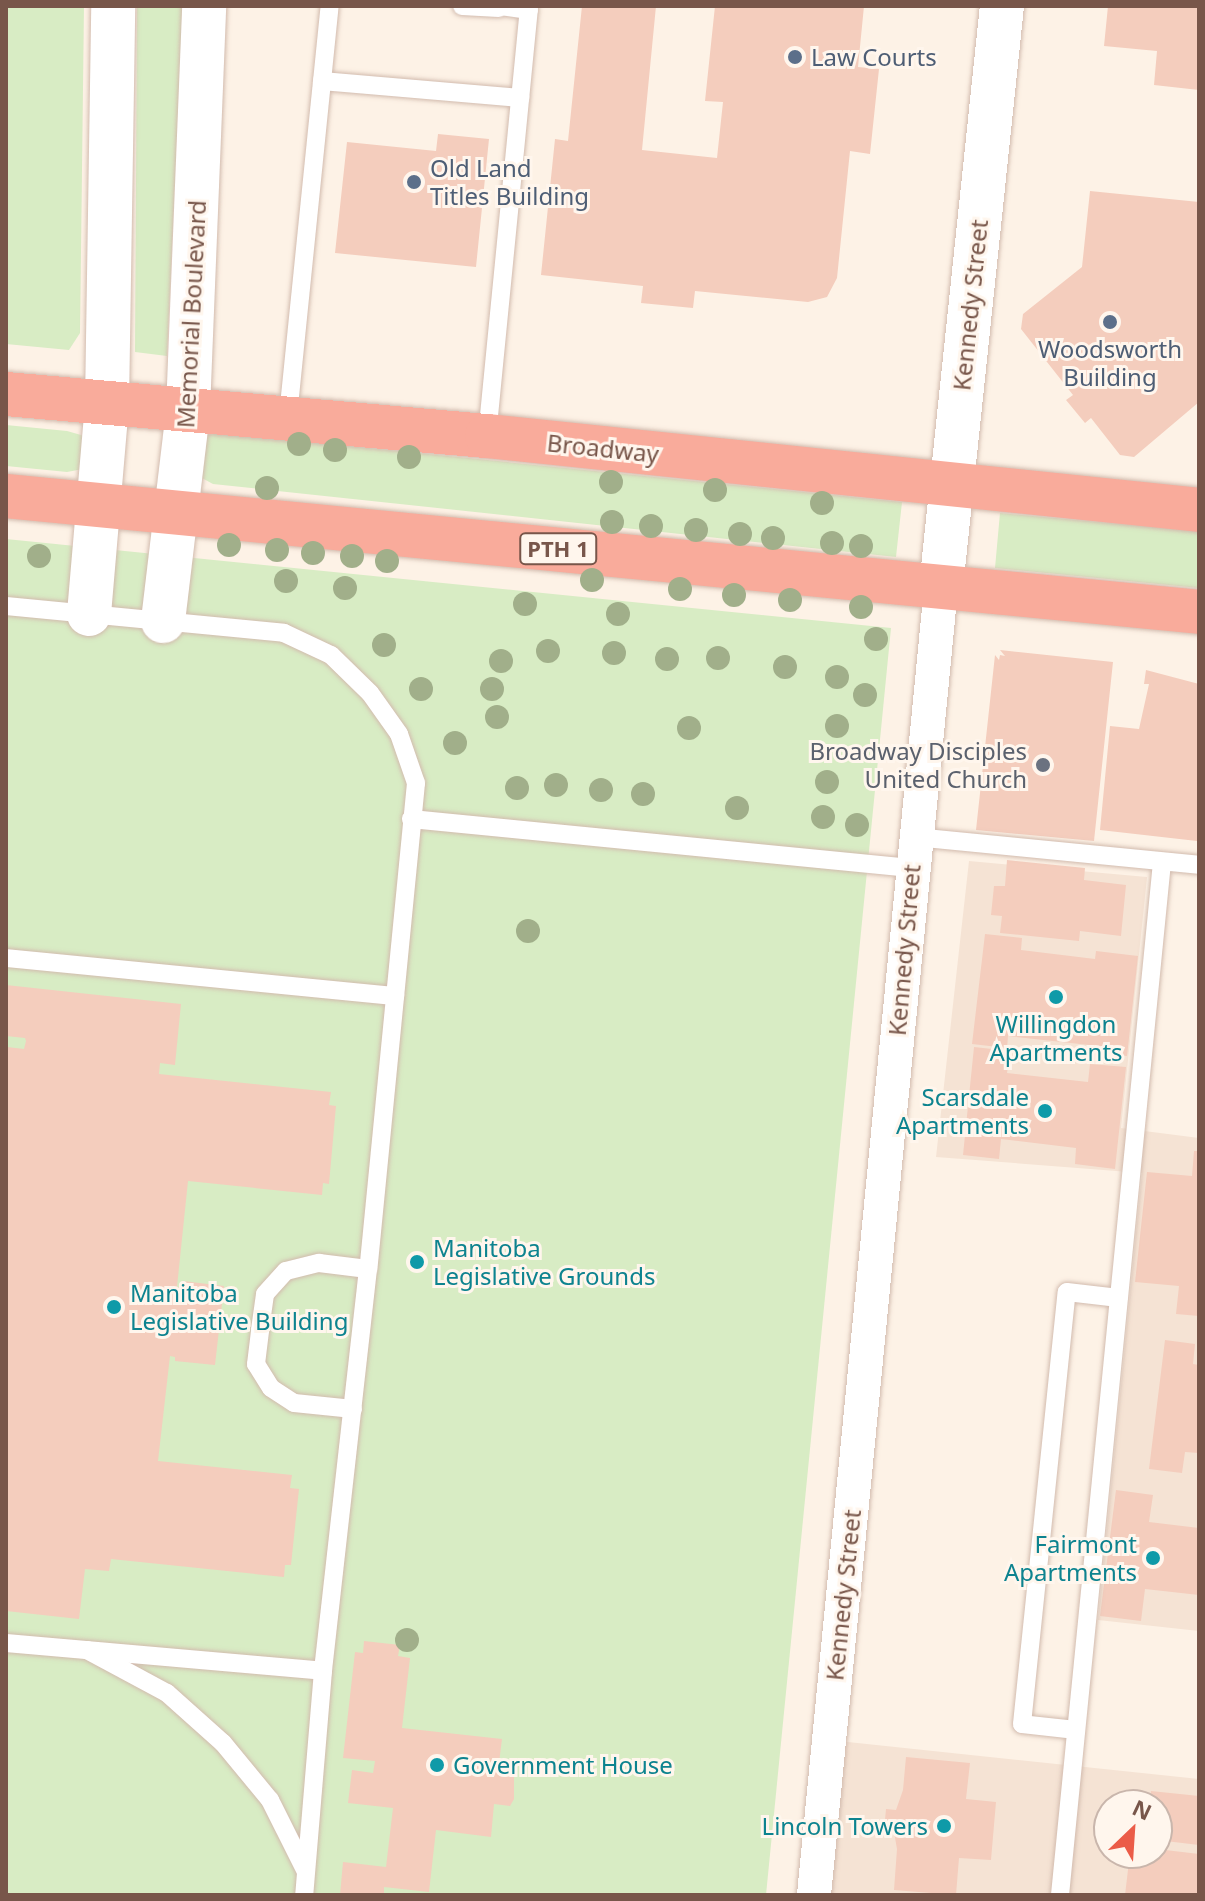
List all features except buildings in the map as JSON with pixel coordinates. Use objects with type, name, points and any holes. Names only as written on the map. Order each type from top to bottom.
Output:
[{"type":"highway","name":"Broadway","points":[[6,394],[288,416],[1199,510]]},
{"type":"highway","name":"PTH 1","points":[[6,496],[1199,612]]},
{"type":"street","points":[[89,614],[107,404],[113,6]]},
{"type":"street","name":"Memorial Boulevard","points":[[163,621],[188,410],[204,6]]},
{"type":"street","name":"Kennedy Street","points":[[814,1895],[913,852],[1002,6]]},
{"type":"lane","points":[[288,416],[330,6]]},
{"type":"lane","points":[[462,6],[529,10],[487,436]]},
{"type":"lane","points":[[322,81],[520,98]]},
{"type":"lane","points":[[6,606],[284,633],[331,655],[370,693],[399,734],[416,783],[368,1269],[323,1671],[304,1895]]},
{"type":"lane","points":[[411,819],[913,852],[1199,865]]},
{"type":"lane","points":[[1060,1895],[1162,862]]},
{"type":"lane","points":[[6,958],[395,996]]},
{"type":"lane","points":[[353,1409],[294,1403],[271,1388],[256,1364],[265,1294],[286,1271],[319,1263],[368,1269]]},
{"type":"lane","points":[[1076,1730],[1022,1724],[1067,1292],[1119,1298]]},
{"type":"lane","points":[[6,1643],[323,1671]]},
{"type":"lane","points":[[87,1650],[167,1693],[223,1743],[270,1800],[306,1872]]},
{"type":"shaded area","points":[[969,861],[1147,877],[1121,1128],[1199,1138],[1199,1631],[1098,1620],[1142,1173],[936,1157]]},
{"type":"shaded area","points":[[829,1740],[1199,1779],[1199,1895],[814,1895]]},
{"type":"green space","points":[[6,6],[84,6],[80,333],[69,350],[6,344]]},
{"type":"green space","points":[[137,6],[183,6],[167,356],[135,352]]},
{"type":"green space","points":[[6,425],[67,431],[88,437],[83,469],[67,472],[6,466]]},
{"type":"green space","points":[[220,433],[902,502],[896,557],[213,484],[200,477],[198,446],[207,435]]},
{"type":"green space","points":[[1000,513],[1199,531],[1199,588],[995,568]]},
{"type":"green space","name":"Manitoba Legislative Grounds","points":[[6,539],[891,628],[766,1895],[6,1895]]},
{"type":"place","name":"Law Courts","points":[[795,57]]},
{"type":"place","name":"Old Land Titles Building","points":[[414,182]]},
{"type":"place","name":"Woodsworth Building","points":[[1110,322]]},
{"type":"place","name":"Broadway Disciples United Church","points":[[1043,765]]},
{"type":"place","name":"Willingdon Apartments","points":[[1056,997]]},
{"type":"place","name":"Scarsdale Apartments","points":[[1045,1111]]},
{"type":"place","name":"Manitoba Legislative Grounds","points":[[417,1262]]},
{"type":"place","name":"Manitoba Legislative Building","points":[[114,1307]]},
{"type":"place","name":"Fairmont Apartments","points":[[1153,1558]]},
{"type":"place","name":"Government House","points":[[437,1765]]},
{"type":"place","name":"Lincoln Towers","points":[[944,1826]]}]
